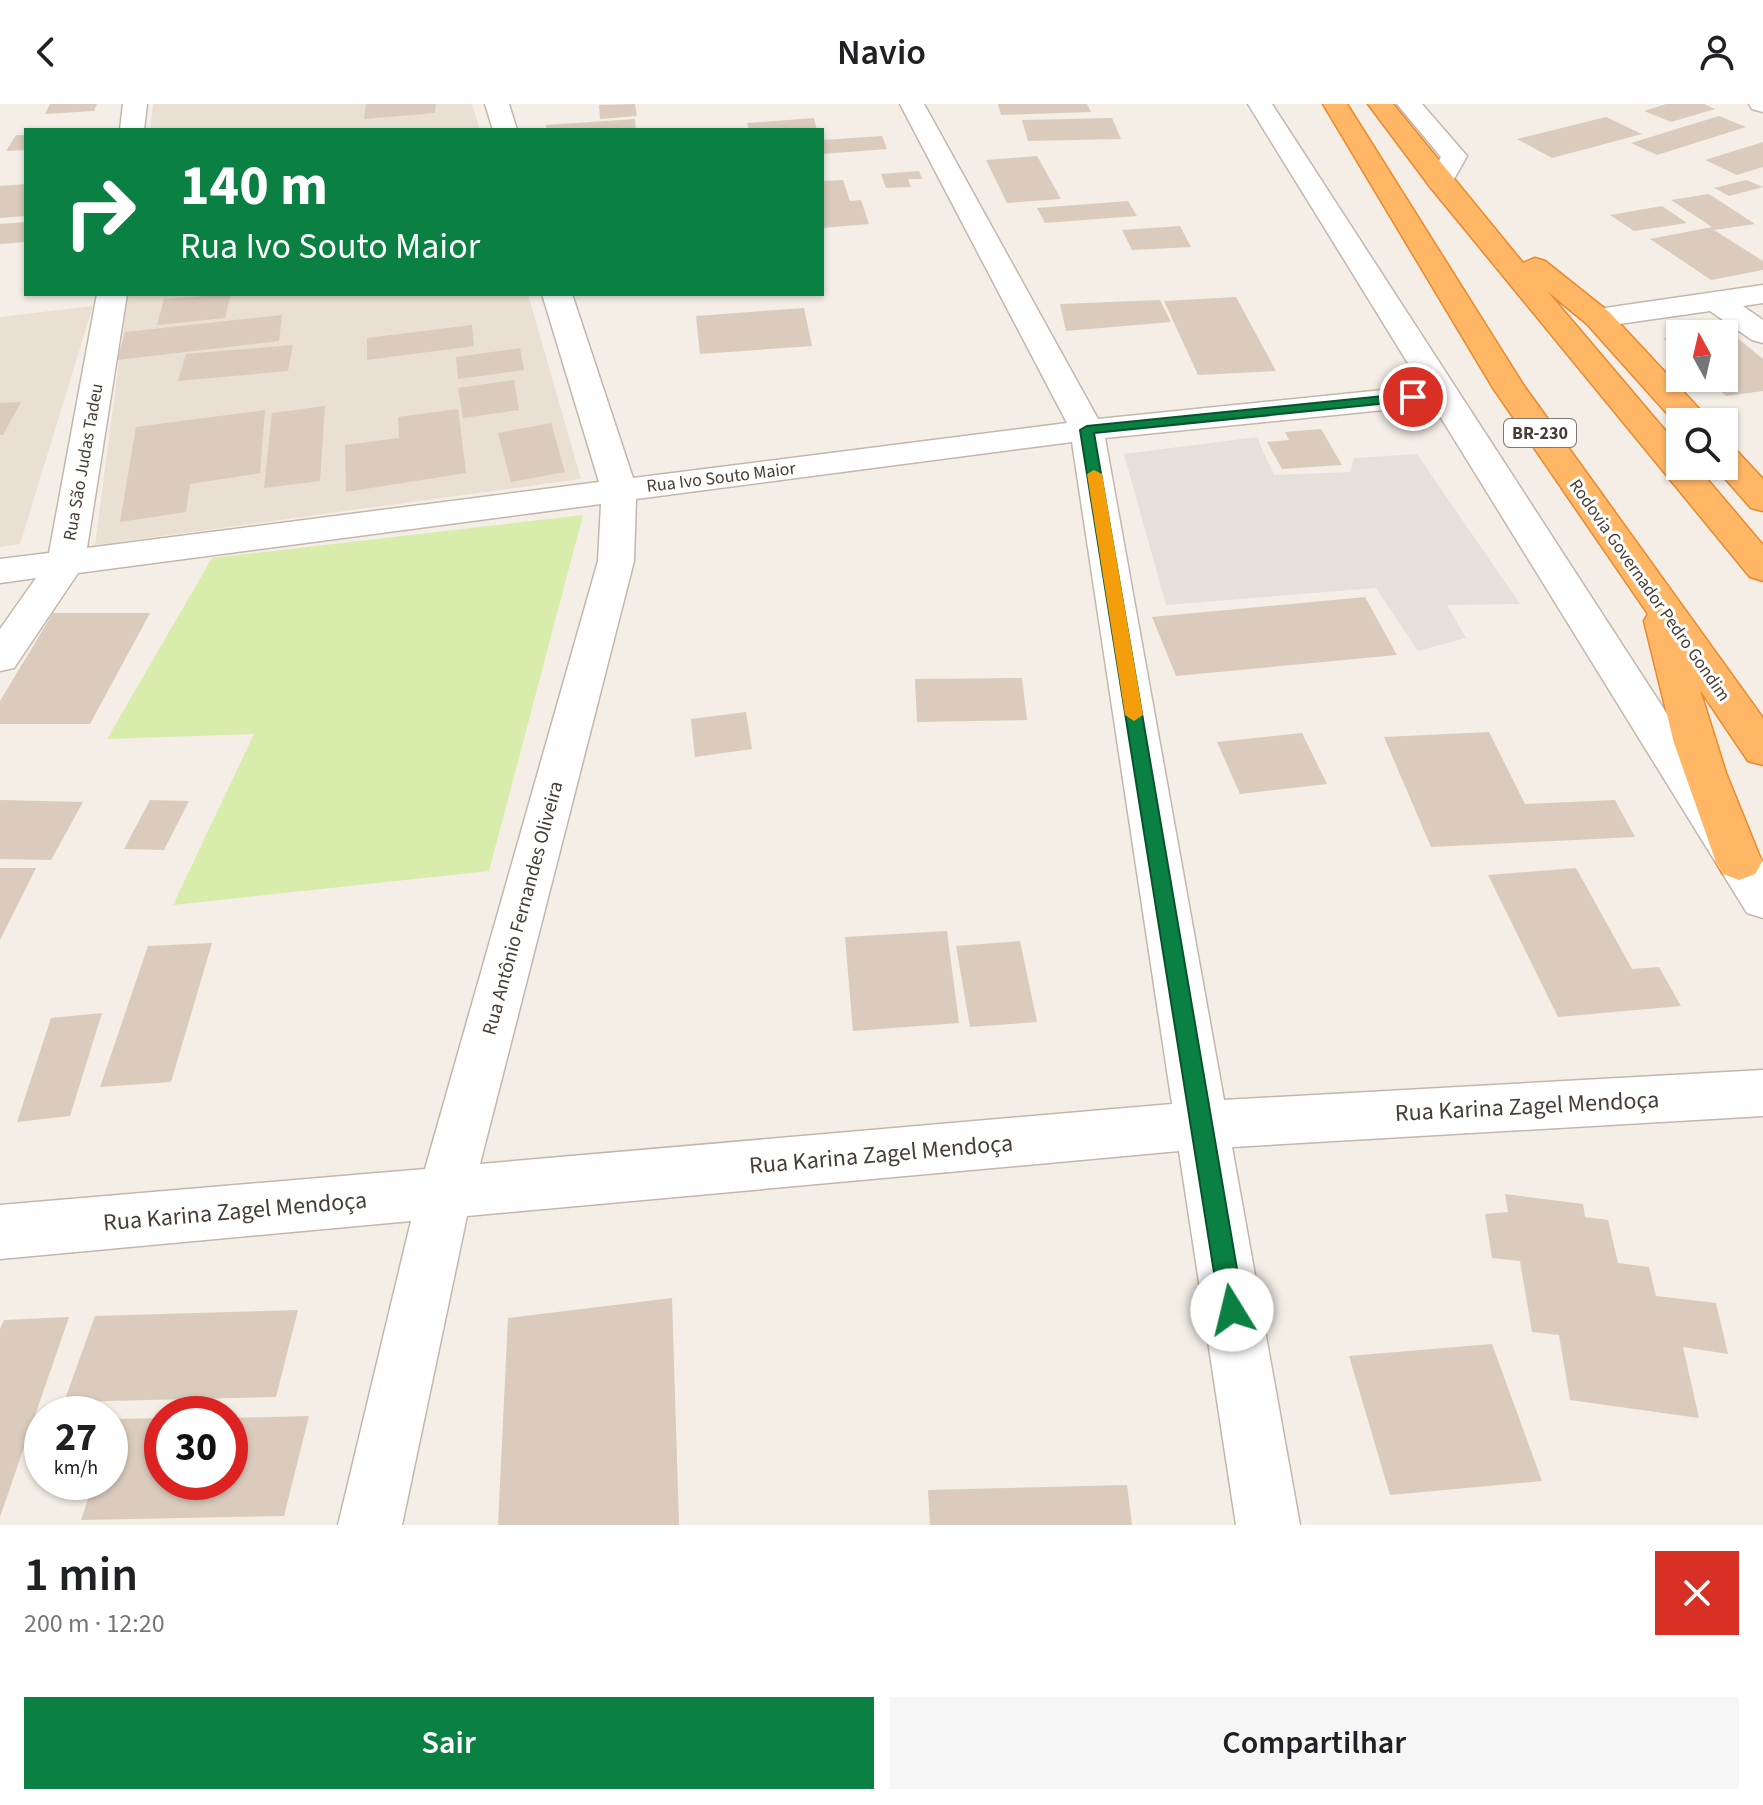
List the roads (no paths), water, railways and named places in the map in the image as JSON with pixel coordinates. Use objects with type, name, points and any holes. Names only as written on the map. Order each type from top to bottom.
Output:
[{"type":"highway","name":"Rodovia Governador Pedro Gondim","points":[[1335,104],[1509,388],[1763,750]]},
{"type":"highway","points":[[1380,104],[1440,182],[1763,569]]},
{"type":"highway","points":[[1463,209],[1598,318],[1680,408]]},
{"type":"highway","points":[[1738,472],[1763,500]]},
{"type":"highway","points":[[1659,603],[1678,692],[1713,798],[1739,862]]},
{"type":"street","points":[[132,128],[135,104]]},
{"type":"street","points":[[497,104],[504,128]]},
{"type":"street","points":[[912,104],[1087,430],[1268,1525]]},
{"type":"street","points":[[1260,104],[1763,900]]},
{"type":"street","points":[[1409,104],[1454,156],[1440,182]]},
{"type":"street","points":[[1598,318],[1719,303],[1763,294]]},
{"type":"street","name":"Rua São Judas Tadeu","points":[[0,658],[66,563],[112,296]]},
{"type":"street","name":"Rua Antônio Fernandes Oliveira","points":[[370,1525],[445,1193],[616,561],[619,490],[558,296]]},
{"type":"street","points":[[1719,303],[1763,334]]},
{"type":"street","name":"Rua Ivo Souto Maior","points":[[0,571],[1087,430],[1443,394]]},
{"type":"street","name":"Rua Karina Zagel Mendoça","points":[[0,1232],[1202,1125],[1763,1093]]}]
